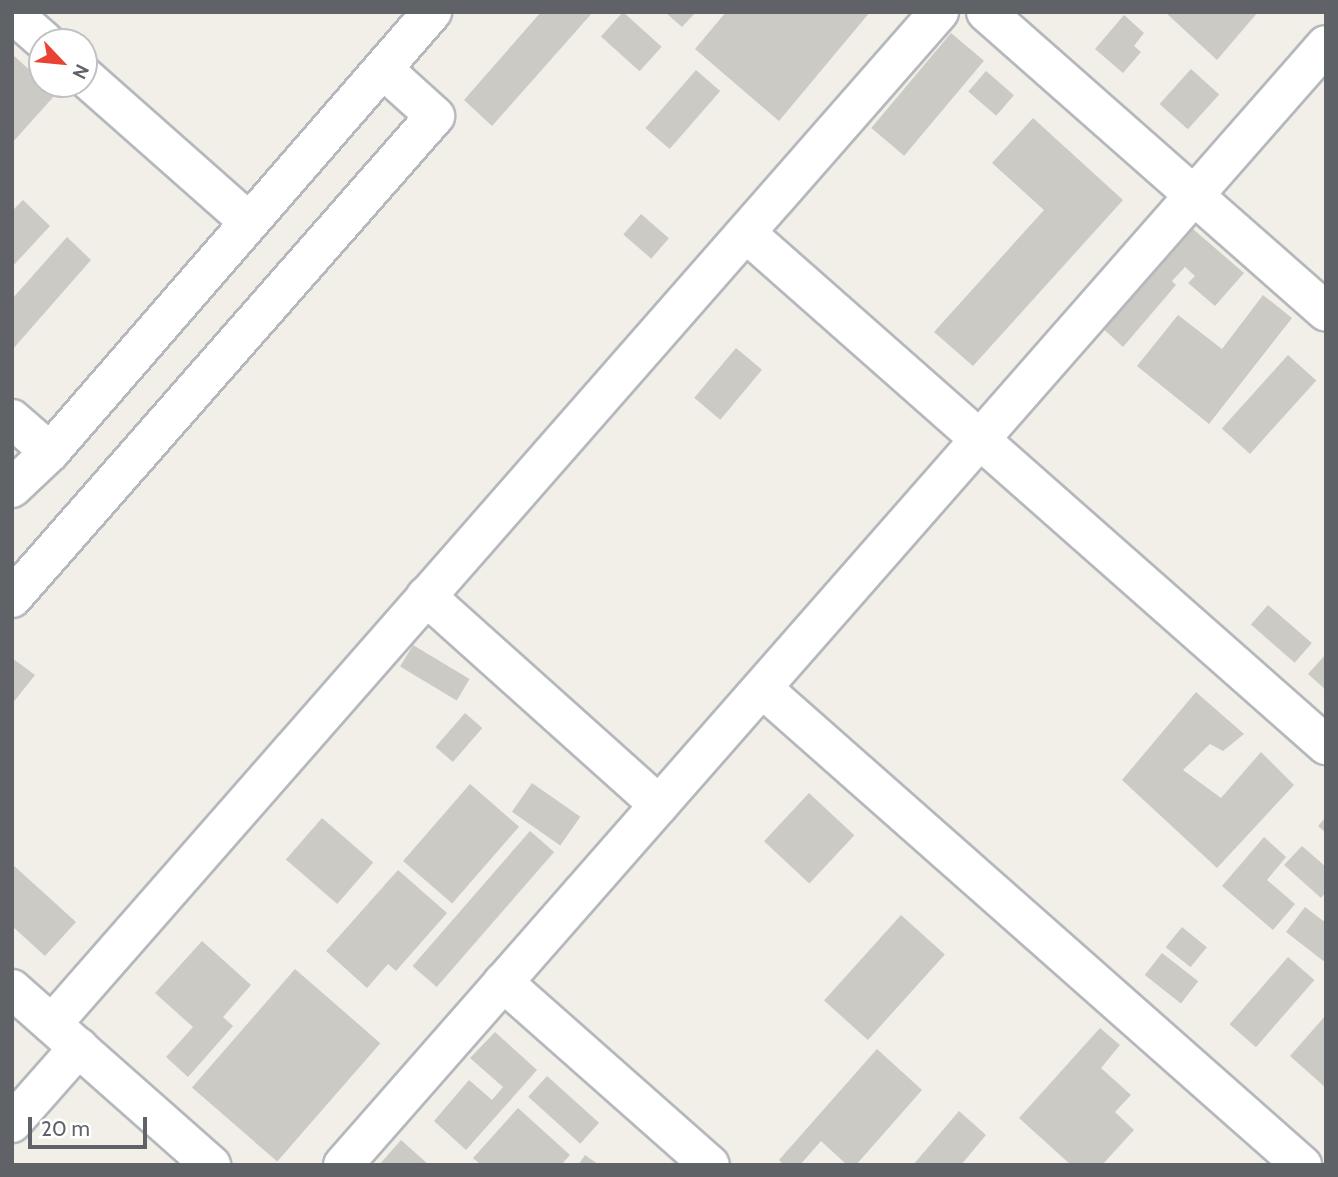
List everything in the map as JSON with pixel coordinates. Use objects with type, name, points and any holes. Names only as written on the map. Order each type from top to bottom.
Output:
[{"type":"street","points":[[12,488],[50,452],[432,12]]},
{"type":"street","points":[[12,1123],[65,1036],[426,596],[939,12]]},
{"type":"street","points":[[986,12],[1326,313]]},
{"type":"street","points":[[12,13],[29,28]]},
{"type":"street","points":[[343,1165],[1326,45]]},
{"type":"street","points":[[12,598],[435,116],[383,69]]},
{"type":"street","points":[[98,88],[249,222]]},
{"type":"street","points":[[746,233],[1326,745]]},
{"type":"street","points":[[12,419],[50,452]]},
{"type":"street","points":[[426,596],[659,805]]},
{"type":"street","points":[[762,688],[1302,1165]]},
{"type":"street","points":[[503,982],[710,1165]]},
{"type":"street","points":[[12,989],[211,1165]]},
{"type":"building","points":[[541,12],[593,12],[492,126],[464,100]]},
{"type":"building","points":[[623,12],[662,47],[640,71],[601,37]]},
{"type":"building","points":[[665,12],[696,12],[682,27]]},
{"type":"building","points":[[726,12],[870,12],[779,121],[695,49]]},
{"type":"building","points":[[1165,12],[1258,12],[1217,60]]},
{"type":"building","points":[[1124,15],[1144,33],[1134,46],[1141,52],[1123,73],[1095,49]]},
{"type":"building","points":[[951,33],[984,61],[904,156],[871,128]]},
{"type":"building","points":[[12,54],[28,69],[28,98],[52,98],[12,143]]},
{"type":"building","points":[[1191,69],[1219,94],[1188,129],[1160,104]]},
{"type":"building","points":[[696,70],[720,91],[670,149],[645,128]]},
{"type":"building","points":[[986,71],[1014,95],[996,116],[968,91]]},
{"type":"building","points":[[1033,118],[1123,200],[973,366],[934,332],[1044,210],[992,163]]},
{"type":"building","points":[[23,200],[50,226],[12,267],[12,211]]},
{"type":"building","points":[[641,214],[669,238],[651,259],[623,234]]},
{"type":"building","points":[[1186,223],[1244,273],[1215,306],[1188,283],[1195,276],[1185,267],[1172,281],[1176,285],[1123,347],[1098,324]]},
{"type":"building","points":[[67,237],[91,260],[12,350],[12,299]]},
{"type":"building","points":[[1263,295],[1292,318],[1209,424],[1137,366],[1178,315],[1222,349]]},
{"type":"building","points":[[736,348],[762,370],[720,420],[694,398]]},
{"type":"building","points":[[1288,355],[1316,380],[1250,454],[1222,429]]},
{"type":"building","points":[[1268,605],[1312,643],[1295,663],[1251,625]]},
{"type":"building","points":[[413,645],[470,679],[457,700],[400,666]]},
{"type":"building","points":[[1326,654],[1326,690],[1308,674]]},
{"type":"building","points":[[12,658],[35,675],[12,704]]},
{"type":"building","points":[[1196,692],[1244,734],[1223,751],[1210,744],[1183,770],[1221,798],[1261,752],[1294,785],[1217,868],[1122,780]]},
{"type":"building","points":[[465,713],[482,728],[453,762],[435,747]]},
{"type":"building","points":[[532,783],[580,817],[560,846],[512,812]]},
{"type":"building","points":[[470,784],[519,827],[452,904],[403,861]]},
{"type":"building","points":[[809,793],[854,835],[809,884],[764,841]]},
{"type":"building","points":[[1326,817],[1326,833],[1318,826]]},
{"type":"building","points":[[322,818],[373,863],[337,904],[286,860]]},
{"type":"building","points":[[530,831],[554,852],[437,987],[413,966]]},
{"type":"building","points":[[1264,837],[1286,857],[1267,880],[1295,904],[1273,930],[1222,886]]},
{"type":"building","points":[[1302,846],[1326,867],[1326,892],[1321,898],[1284,865]]},
{"type":"building","points":[[12,864],[76,922],[45,956],[12,926]]},
{"type":"building","points":[[398,870],[447,913],[396,971],[388,964],[367,988],[326,951]]},
{"type":"building","points":[[1305,907],[1326,923],[1326,963],[1286,932]]},
{"type":"building","points":[[901,915],[945,954],[868,1040],[824,1000]]},
{"type":"building","points":[[1182,927],[1207,947],[1191,967],[1166,947]]},
{"type":"building","points":[[202,941],[251,985],[223,1017],[233,1026],[188,1077],[166,1057],[193,1027],[155,993]]},
{"type":"building","points":[[1162,953],[1198,981],[1181,1003],[1145,975]]},
{"type":"building","points":[[1288,957],[1314,980],[1256,1047],[1230,1024]]},
{"type":"building","points":[[295,969],[380,1043],[277,1162],[192,1087]]},
{"type":"building","points":[[1326,1015],[1326,1088],[1290,1056]]},
{"type":"building","points":[[1100,1028],[1120,1045],[1101,1068],[1131,1095],[1115,1112],[1134,1130],[1102,1165],[1071,1165],[1019,1118]]},
{"type":"building","points":[[495,1032],[537,1070],[466,1150],[434,1121],[469,1080],[492,1100],[503,1087],[470,1058]]},
{"type":"building","points":[[877,1049],[922,1090],[856,1165],[847,1165],[821,1141],[800,1165],[784,1165],[779,1160]]},
{"type":"building","points":[[547,1076],[599,1123],[580,1144],[528,1097]]},
{"type":"building","points":[[518,1108],[570,1155],[561,1165],[481,1165],[473,1158]]},
{"type":"building","points":[[959,1111],[986,1135],[961,1165],[913,1165]]},
{"type":"building","points":[[401,1140],[429,1165],[379,1165]]},
{"type":"building","points":[[585,1155],[599,1165],[578,1165]]}]
